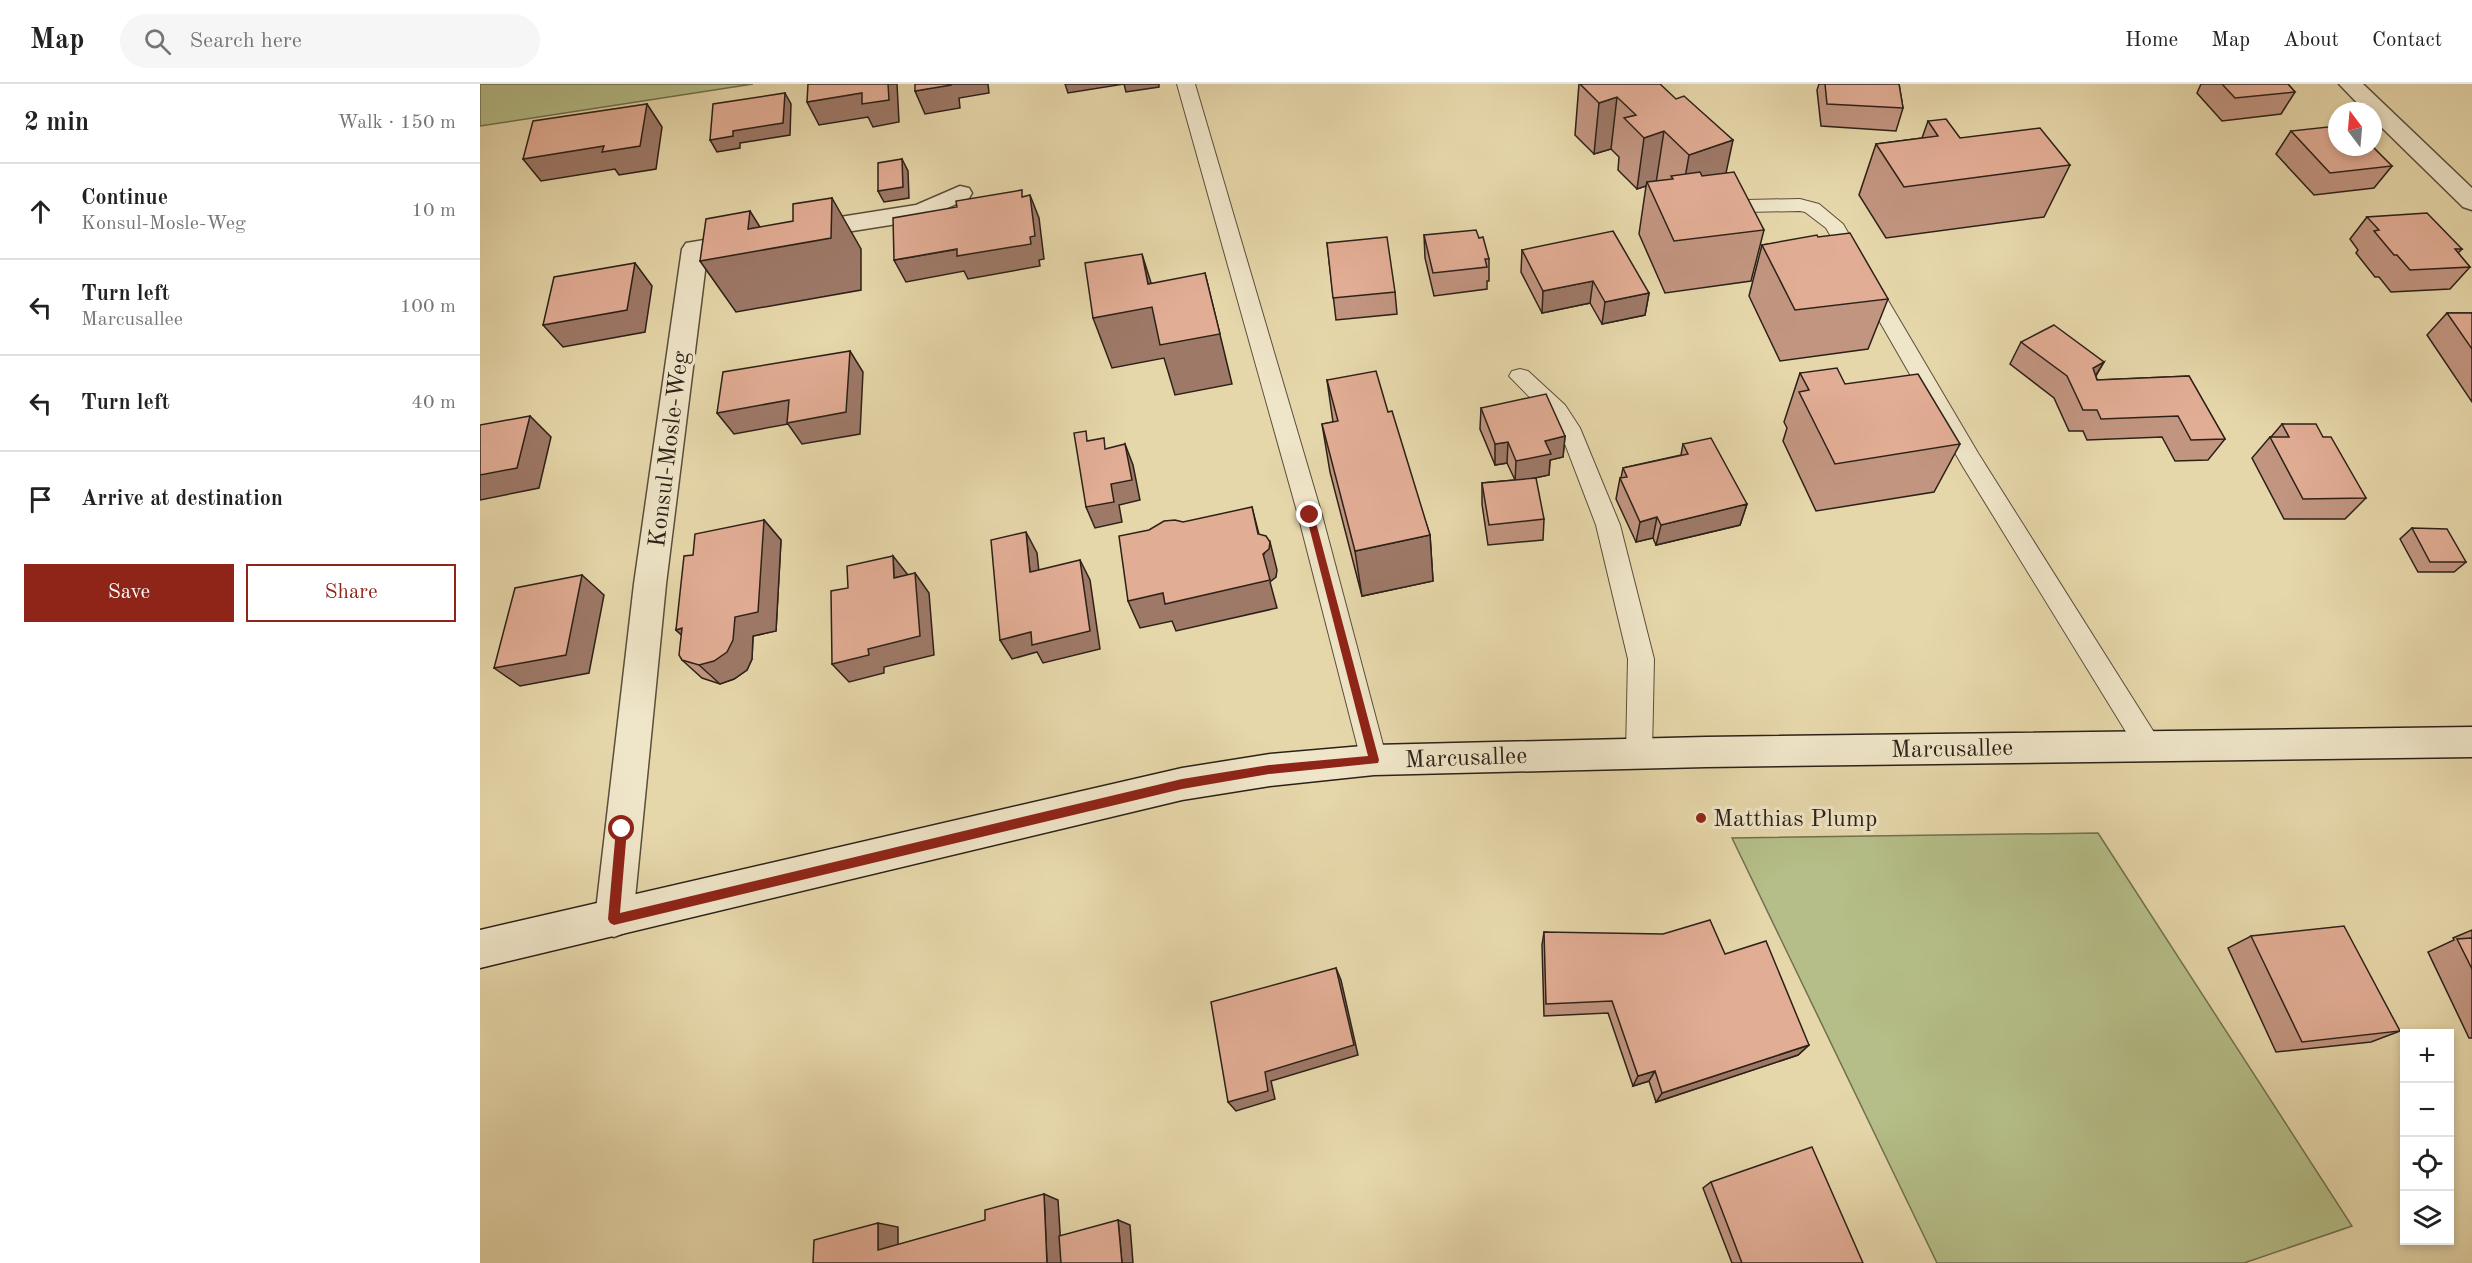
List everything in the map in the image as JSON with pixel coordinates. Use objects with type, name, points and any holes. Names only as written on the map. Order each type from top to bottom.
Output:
[{"type":"street","points":[[2350,84],[2470,198]]},
{"type":"street","name":"Konsul-Mosle-Weg","points":[[614,919],[622,829],[672,410],[695,249],[922,212],[960,193]]},
{"type":"street","name":"Marcusallee","points":[[480,949],[1182,784],[1269,770],[1374,760],[1640,753],[2472,742]]},
{"type":"lane","points":[[1186,84],[1310,515],[1374,760]]},
{"type":"lane","points":[[1746,206],[1800,205],[1812,208],[1833,224],[1970,459],[2148,745]]},
{"type":"lane","points":[[1520,376],[1557,411],[1572,434],[1608,525],[1641,659],[1640,753]]},
{"type":"green space","points":[[480,84],[753,84],[480,126]]},
{"type":"green space","points":[[2098,833],[2352,1226],[2244,1263],[1937,1263],[1732,838]]},
{"type":"building","points":[[808,84],[888,84],[889,100],[862,104],[862,93],[807,102]]},
{"type":"building","points":[[915,84],[951,84],[951,85],[915,91]]},
{"type":"building","points":[[1580,84],[1660,84],[1676,99],[1684,96],[1733,140],[1689,155],[1664,131],[1644,138],[1624,118],[1636,115],[1617,97],[1599,103]]},
{"type":"building","points":[[1825,84],[1899,84],[1903,108],[1827,104]]},
{"type":"building","points":[[2222,84],[2288,84],[2295,92],[2235,98]]},
{"type":"building","points":[[785,93],[783,123],[733,131],[733,136],[710,140],[713,104]]},
{"type":"building","points":[[647,104],[640,146],[602,152],[604,146],[523,159],[533,121]]},
{"type":"building","points":[[1946,119],[1960,138],[2040,128],[2070,165],[1904,187],[1876,144],[1938,136],[1928,121]]},
{"type":"building","points":[[2328,127],[2328,156],[2382,156],[2392,166],[2330,173],[2291,131]]},
{"type":"building","points":[[902,159],[903,187],[878,191],[878,163]]},
{"type":"building","points":[[1700,172],[1702,176],[1734,172],[1764,230],[1674,241],[1647,182],[1673,179],[1671,176]]},
{"type":"building","points":[[1022,190],[1022,197],[1030,195],[1035,236],[1030,237],[1031,244],[957,256],[957,249],[894,260],[893,218],[957,207],[956,201]]},
{"type":"building","points":[[832,198],[831,238],[700,261],[706,219],[750,211],[748,229],[793,221],[793,204]]},
{"type":"building","points":[[2427,213],[2462,249],[2455,249],[2470,267],[2410,270],[2374,231],[2379,230],[2367,217]]},
{"type":"building","points":[[1476,230],[1479,238],[1483,237],[1489,259],[1485,259],[1487,267],[1433,273],[1424,235]]},
{"type":"building","points":[[1613,231],[1649,293],[1605,302],[1593,281],[1543,291],[1522,250]]},
{"type":"building","points":[[1850,233],[1888,299],[1795,310],[1762,245],[1817,235],[1818,237]]},
{"type":"building","points":[[1387,237],[1395,292],[1333,298],[1327,243]]},
{"type":"building","points":[[1142,254],[1148,284],[1205,273],[1220,334],[1160,345],[1152,307],[1093,318],[1085,263]]},
{"type":"building","points":[[635,263],[627,310],[543,325],[554,277]]},
{"type":"building","points":[[2447,313],[2472,313],[2472,349]]},
{"type":"building","points":[[2054,325],[2104,362],[2093,368],[2097,380],[2189,376],[2225,439],[2191,440],[2178,416],[2101,419],[2097,410],[2083,410],[2067,376],[2021,342]]},
{"type":"building","points":[[850,351],[846,412],[787,423],[789,400],[717,413],[723,372]]},
{"type":"building","points":[[1837,368],[1845,384],[1918,374],[1960,444],[1835,464],[1799,392],[1809,390],[1800,373]]},
{"type":"building","points":[[1376,371],[1388,412],[1392,411],[1430,535],[1355,551],[1322,424],[1338,421],[1327,380]]},
{"type":"building","points":[[1546,394],[1565,436],[1545,441],[1551,454],[1516,461],[1508,442],[1495,444],[1481,408]]},
{"type":"building","points":[[530,416],[517,468],[480,475],[480,425]]},
{"type":"building","points":[[2282,424],[2316,424],[2323,437],[2331,437],[2366,498],[2303,499],[2270,437],[2289,437]]},
{"type":"building","points":[[1086,431],[1087,441],[1104,438],[1105,449],[1125,444],[1132,480],[1111,484],[1114,502],[1086,507],[1074,433]]},
{"type":"building","points":[[1711,438],[1747,504],[1661,525],[1657,517],[1640,522],[1620,478],[1627,477],[1623,468],[1688,454],[1683,444]]},
{"type":"building","points":[[1536,478],[1544,519],[1489,525],[1482,483]]},
{"type":"building","points":[[1252,507],[1258,534],[1266,536],[1270,542],[1269,549],[1263,554],[1270,580],[1165,604],[1163,593],[1128,601],[1119,536],[1149,530],[1164,521],[1183,522]]},
{"type":"building","points":[[764,520],[758,612],[735,617],[733,640],[727,652],[714,661],[699,665],[682,660],[679,655],[682,628],[676,630],[684,556],[693,555],[695,534]]},
{"type":"building","points":[[2412,528],[2447,529],[2466,562],[2430,562]]},
{"type":"building","points":[[1026,532],[1030,572],[1080,560],[1090,631],[1032,645],[1031,632],[1000,640],[991,540]]},
{"type":"building","points":[[893,556],[894,578],[915,573],[920,636],[868,649],[869,655],[832,664],[831,591],[848,588],[847,566]]},
{"type":"building","points":[[582,575],[566,655],[494,668],[515,588]]},
{"type":"building","points":[[1710,920],[1725,954],[1766,941],[1809,1045],[1662,1093],[1655,1071],[1638,1076],[1612,1001],[1546,1004],[1544,932],[1663,934]]},
{"type":"building","points":[[2344,926],[2400,1031],[2302,1042],[2251,936]]},
{"type":"building","points":[[2472,938],[2472,969],[2457,939]]},
{"type":"building","points":[[1336,968],[1354,1045],[1265,1072],[1268,1091],[1228,1102],[1211,1002]]},
{"type":"building","points":[[1812,1147],[1863,1263],[1742,1263],[1711,1182]]},
{"type":"building","points":[[1044,1194],[1047,1263],[813,1263],[814,1240],[878,1223],[878,1250],[985,1220],[985,1210]]},
{"type":"building","points":[[1118,1220],[1122,1263],[1061,1263],[1059,1236]]},
{"type":"place","name":"Matthias Plump","points":[[1701,818]]},
{"type":"route","points":[[622,829],[614,919],[1182,784],[1269,770],[1374,760],[1310,515]]}]
